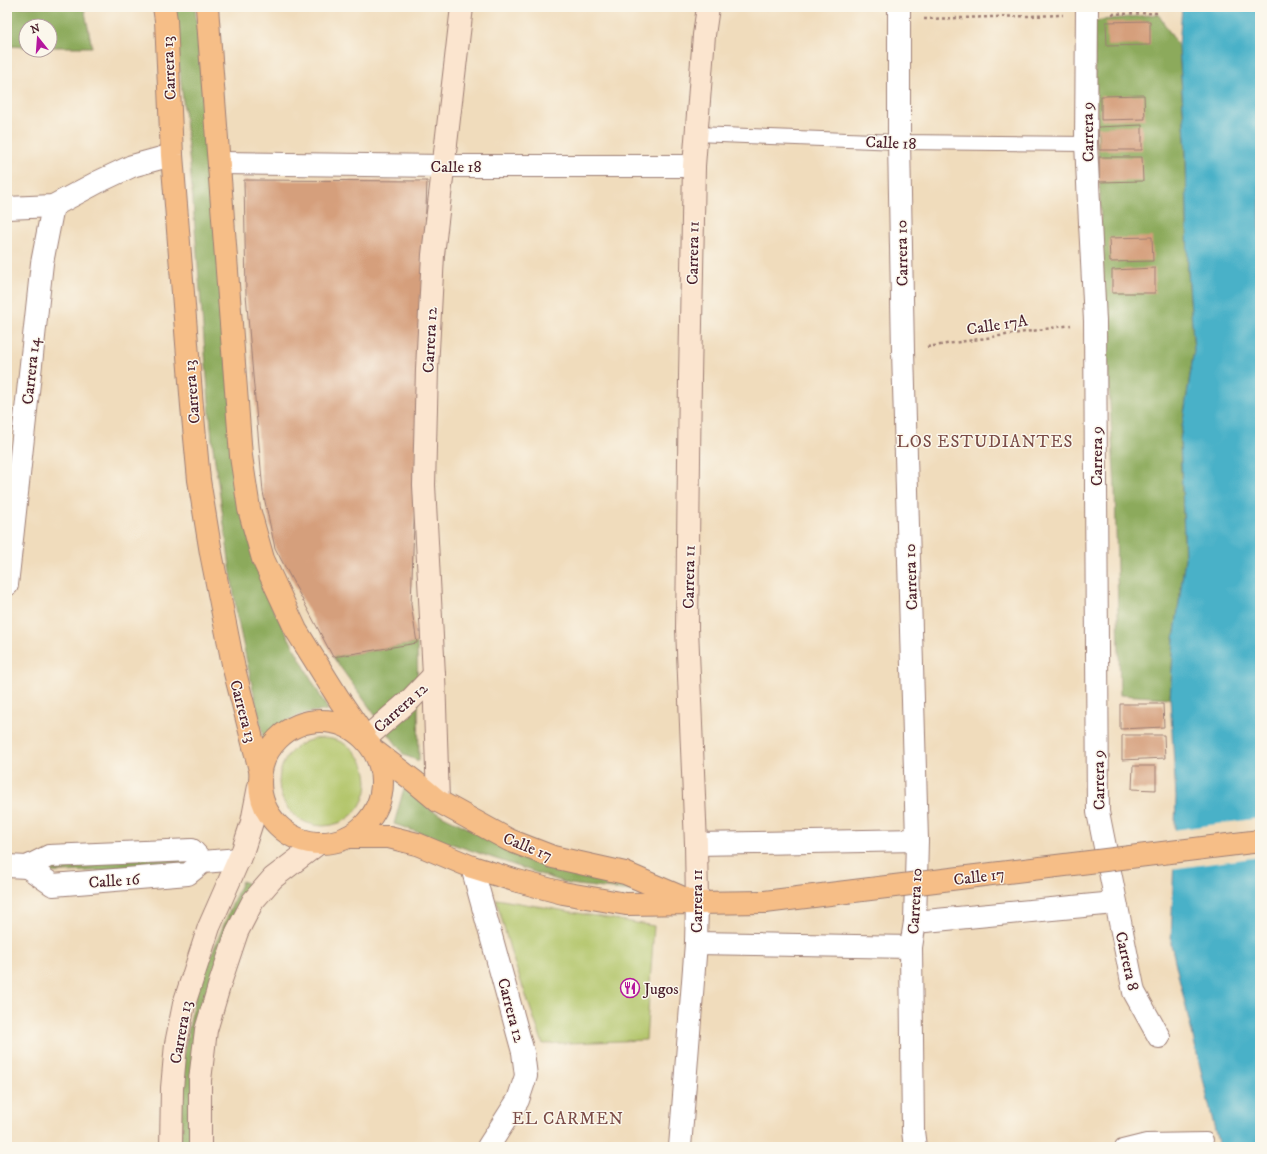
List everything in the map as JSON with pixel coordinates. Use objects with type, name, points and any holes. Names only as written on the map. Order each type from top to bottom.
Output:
[{"type":"highway","name":"Carrera 13","points":[[164,7],[166,20],[172,155],[199,480],[211,553],[234,669],[259,778]]},
{"type":"highway","points":[[206,7],[241,456],[249,509],[262,559],[296,630],[322,673],[368,742],[382,771],[382,791],[376,810],[364,826],[348,837],[334,842],[319,843],[301,840],[285,832],[272,819],[263,804],[259,778],[267,750],[282,733],[302,723],[324,720],[345,724],[368,742]]},
{"type":"highway","name":"Calle 17","points":[[368,742],[438,801],[509,840],[553,857],[625,873],[696,904]]},
{"type":"highway","name":"Calle 17","points":[[348,837],[389,837],[417,844],[472,867],[514,880],[563,893],[626,904],[765,902],[1260,841]]},
{"type":"street","name":"Carrera 12","points":[[438,801],[434,675],[424,485],[427,369],[433,255],[462,7]]},
{"type":"street","name":"Carrera 11","points":[[680,1147],[696,943],[696,844],[687,628],[690,369],[694,166],[704,35],[708,7]]},
{"type":"street","name":"Carrera 9","points":[[1087,10],[1086,144],[1095,321],[1098,812],[1115,903]]},
{"type":"street","name":"Carrera 10","points":[[899,13],[899,142],[903,351],[917,840],[915,922],[911,947],[913,1131],[915,1147]]},
{"type":"street","points":[[7,208],[53,206],[132,166],[172,155]]},
{"type":"street","name":"Calle 18","points":[[218,163],[444,166],[694,166]]},
{"type":"street","name":"Carrera 14","points":[[7,585],[42,263],[53,206]]},
{"type":"street","name":"Carrera 12","points":[[368,742],[434,675]]},
{"type":"street","name":"Carrera 13","points":[[171,1147],[172,1088],[176,1044],[184,1004],[209,927],[239,859],[252,822],[259,778]]},
{"type":"street","points":[[696,844],[917,840]]},
{"type":"street","name":"Carrera 13","points":[[200,1147],[200,1080],[206,1030],[237,932],[253,901],[273,878],[319,843]]},
{"type":"street","name":"Calle 16","points":[[17,866],[53,885],[188,874],[203,862],[239,859]]},
{"type":"street","name":"Carrera 12","points":[[472,867],[523,1052],[526,1076],[518,1100],[488,1147]]},
{"type":"street","points":[[915,922],[1115,903]]},
{"type":"street","name":"Carrera 8","points":[[1115,903],[1134,992],[1159,1038]]},
{"type":"street","points":[[696,943],[911,947]]},
{"type":"lane","name":"Calle 18","points":[[696,134],[899,142],[1086,144]]},
{"type":"lane","points":[[1122,1147],[1146,1141],[1206,1140]]},
{"type":"path","points":[[899,13],[1087,10],[1159,13]]},
{"type":"path","name":"Calle 17A","points":[[903,351],[1095,321]]},
{"type":"green space","points":[[7,7],[84,7],[92,47],[58,47],[58,18],[18,18],[18,47],[7,46]]},
{"type":"green space","points":[[173,7],[195,7],[240,503],[265,594],[328,710],[305,713],[284,722],[264,740],[237,616],[212,440],[190,166]]},
{"type":"green space","points":[[1158,14],[1179,47],[1186,153],[1188,271],[1194,350],[1180,440],[1185,558],[1174,640],[1170,698],[1120,695],[1115,488],[1104,304],[1093,21]]},
{"type":"green space","points":[[417,643],[419,761],[404,755],[333,657]]},
{"type":"green space","points":[[323,738],[340,742],[354,751],[363,765],[367,782],[363,799],[354,813],[340,822],[323,826],[306,822],[292,813],[283,799],[279,782],[283,765],[292,751],[306,742]]},
{"type":"green space","points":[[404,788],[431,810],[534,860],[638,892],[569,884],[394,824]]},
{"type":"green space","points":[[227,857],[226,866],[7,874],[7,862]]},
{"type":"green space","points":[[242,881],[255,887],[232,930],[193,1147],[180,1147],[178,1083],[196,992]]},
{"type":"green space","points":[[496,899],[654,926],[646,1040],[543,1044],[512,956]]},
{"type":"water","points":[[1182,7],[1260,7],[1260,1147],[1219,1147],[1171,944],[1176,797],[1170,698],[1174,640],[1185,558],[1180,440],[1194,350],[1188,271],[1186,153],[1179,47]]},
{"type":"pier","points":[[1260,818],[1260,857],[1171,869],[1173,830]]},
{"type":"building","points":[[1150,21],[1150,45],[1107,46],[1106,22]]},
{"type":"building","points":[[1144,95],[1145,119],[1101,120],[1101,96]]},
{"type":"building","points":[[1142,125],[1142,150],[1099,150],[1098,127]]},
{"type":"building","points":[[1099,157],[1142,157],[1143,181],[1099,182]]},
{"type":"building","points":[[244,180],[427,181],[411,604],[417,643],[333,657],[275,548],[263,492],[246,294]]},
{"type":"building","points":[[1152,237],[1153,261],[1110,262],[1109,238]]},
{"type":"building","points":[[1155,268],[1155,293],[1112,293],[1112,270]]},
{"type":"building","points":[[1120,704],[1163,704],[1164,727],[1120,729]]},
{"type":"building","points":[[1122,735],[1164,735],[1165,758],[1122,760]]},
{"type":"building","points":[[1133,766],[1156,766],[1156,790],[1132,789]]},
{"type":"place","name":"Jugos","points":[[630,988]]},
{"type":"district","name":"LOS ESTUDIANTES","points":[[985,441]]},
{"type":"district","name":"EL CARMEN","points":[[568,1118]]}]
